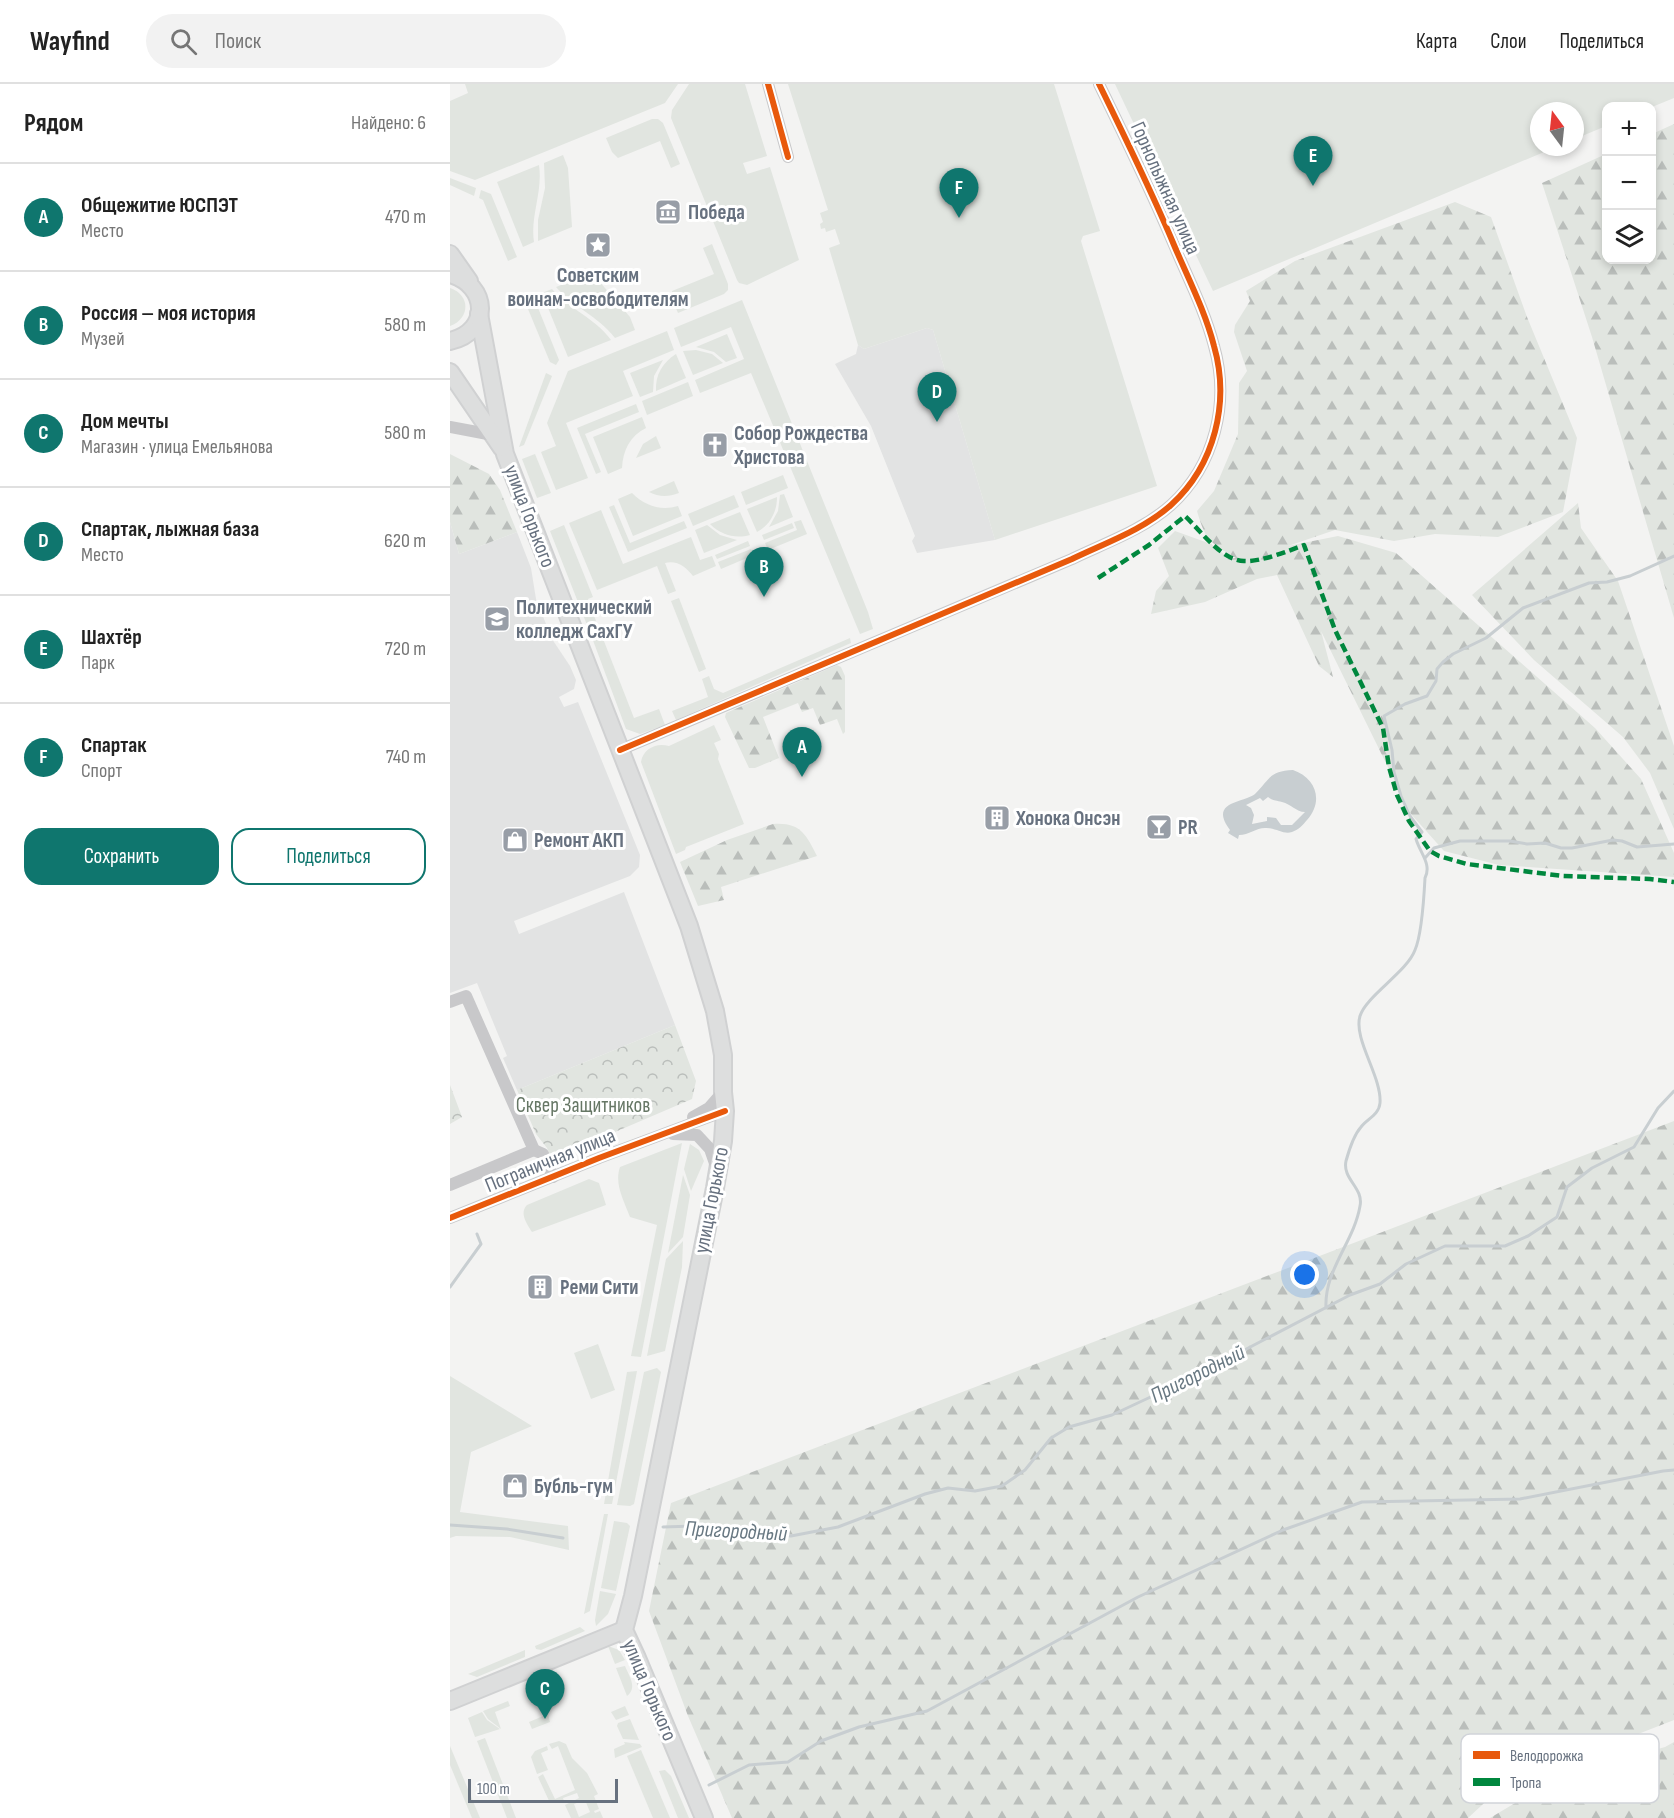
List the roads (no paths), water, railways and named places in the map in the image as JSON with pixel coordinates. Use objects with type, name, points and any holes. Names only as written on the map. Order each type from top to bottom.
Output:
[{"type":"main road","points":[[450,254],[471,284]]},
{"type":"main road","points":[[450,274],[461,277],[471,284]]},
{"type":"main road","name":"улица Горького","points":[[471,284],[480,304],[479,314],[506,454],[689,926],[715,1011],[723,1055],[725,1111],[723,1142],[633,1596],[624,1630],[638,1658],[704,1818]]},
{"type":"main road","points":[[450,341],[470,332],[479,314]]},
{"type":"main road","name":"улица Горького","points":[[450,372],[506,454]]},
{"type":"main road","points":[[450,1701],[624,1630]]},
{"type":"street","points":[[768,84],[788,157]]},
{"type":"street","name":"Горнолыжная улица","points":[[620,750],[1072,559],[1147,523],[1170,506],[1195,477],[1209,451],[1218,424],[1219,374],[1215,349],[1201,307],[1160,212],[1099,84]]},
{"type":"street","points":[[450,427],[493,435]]},
{"type":"street","points":[[450,1002],[466,996],[534,1150],[543,1154],[553,1177]]},
{"type":"street","name":"Пограничная улица","points":[[450,1218],[663,1133],[705,1111],[723,1092]]},
{"type":"street","name":"Пограничная улица","points":[[663,1133],[689,1126],[725,1111]]},
{"type":"street","points":[[663,1133],[697,1135],[710,1149],[718,1170]]},
{"type":"street","points":[[450,1185],[534,1150]]},
{"type":"waterway","points":[[1326,1308],[1330,1281],[1352,1232],[1360,1206],[1359,1194],[1347,1173],[1346,1161],[1356,1134],[1363,1124],[1375,1114],[1380,1103],[1377,1082],[1360,1036],[1360,1016],[1370,1000],[1404,967],[1415,950],[1421,925],[1427,873],[1426,863],[1416,839],[1422,832],[1410,816],[1401,796],[1394,772],[1392,750],[1384,716],[1405,704],[1427,696],[1436,681],[1437,669],[1443,662],[1453,654],[1486,638],[1523,608],[1589,583],[1607,582],[1630,576],[1674,556]]},
{"type":"waterway","points":[[1425,858],[1434,848],[1460,841],[1545,843],[1561,848],[1613,840],[1637,847],[1674,844]]},
{"type":"waterway","name":"Пригородный","points":[[663,1527],[694,1526],[740,1533],[791,1536],[838,1527],[925,1494],[948,1488],[975,1491],[1002,1486],[1025,1470],[1051,1438],[1069,1427],[1112,1415],[1187,1380],[1350,1295],[1380,1284],[1406,1264],[1445,1246],[1505,1246],[1528,1236],[1557,1217],[1567,1187],[1592,1168],[1634,1147],[1658,1108],[1674,1091]]},
{"type":"waterway","points":[[450,1287],[481,1244],[477,1234]]},
{"type":"waterway","points":[[709,1785],[749,1765],[788,1762],[821,1741],[859,1727],[927,1711],[1138,1597],[1283,1530],[1362,1502],[1520,1499],[1674,1470]]},
{"type":"waterway","name":"Пригородный","points":[[450,1525],[507,1529],[563,1538]]},
{"type":"place","name":"Шахтёр","points":[[1313,186]]},
{"type":"place","name":"Победа","points":[[668,212]]},
{"type":"place","name":"Спартак","points":[[959,218]]},
{"type":"place","name":"Советским воинам-освободителям","points":[[598,245]]},
{"type":"place","name":"Спартак, лыжная база","points":[[937,422]]},
{"type":"place","name":"Собор Рождества Христова","points":[[715,445]]},
{"type":"place","name":"Россия – моя история","points":[[764,597]]},
{"type":"place","name":"Политехнический колледж СахГУ","points":[[497,619]]},
{"type":"place","name":"Общежитие ЮСПЭТ","points":[[802,777]]},
{"type":"place","name":"Хонока Онсэн","points":[[997,818]]},
{"type":"place","name":"PR","points":[[1159,827]]},
{"type":"place","name":"Ремонт АКП","points":[[515,840]]},
{"type":"place","name":"Реми Сити","points":[[540,1287]]},
{"type":"place","name":"Бубль-гум","points":[[515,1486]]},
{"type":"place","name":"Дом мечты","points":[[545,1719]]},
{"type":"park label","name":"Сквер Защитников","points":[[583,1105]]}]
